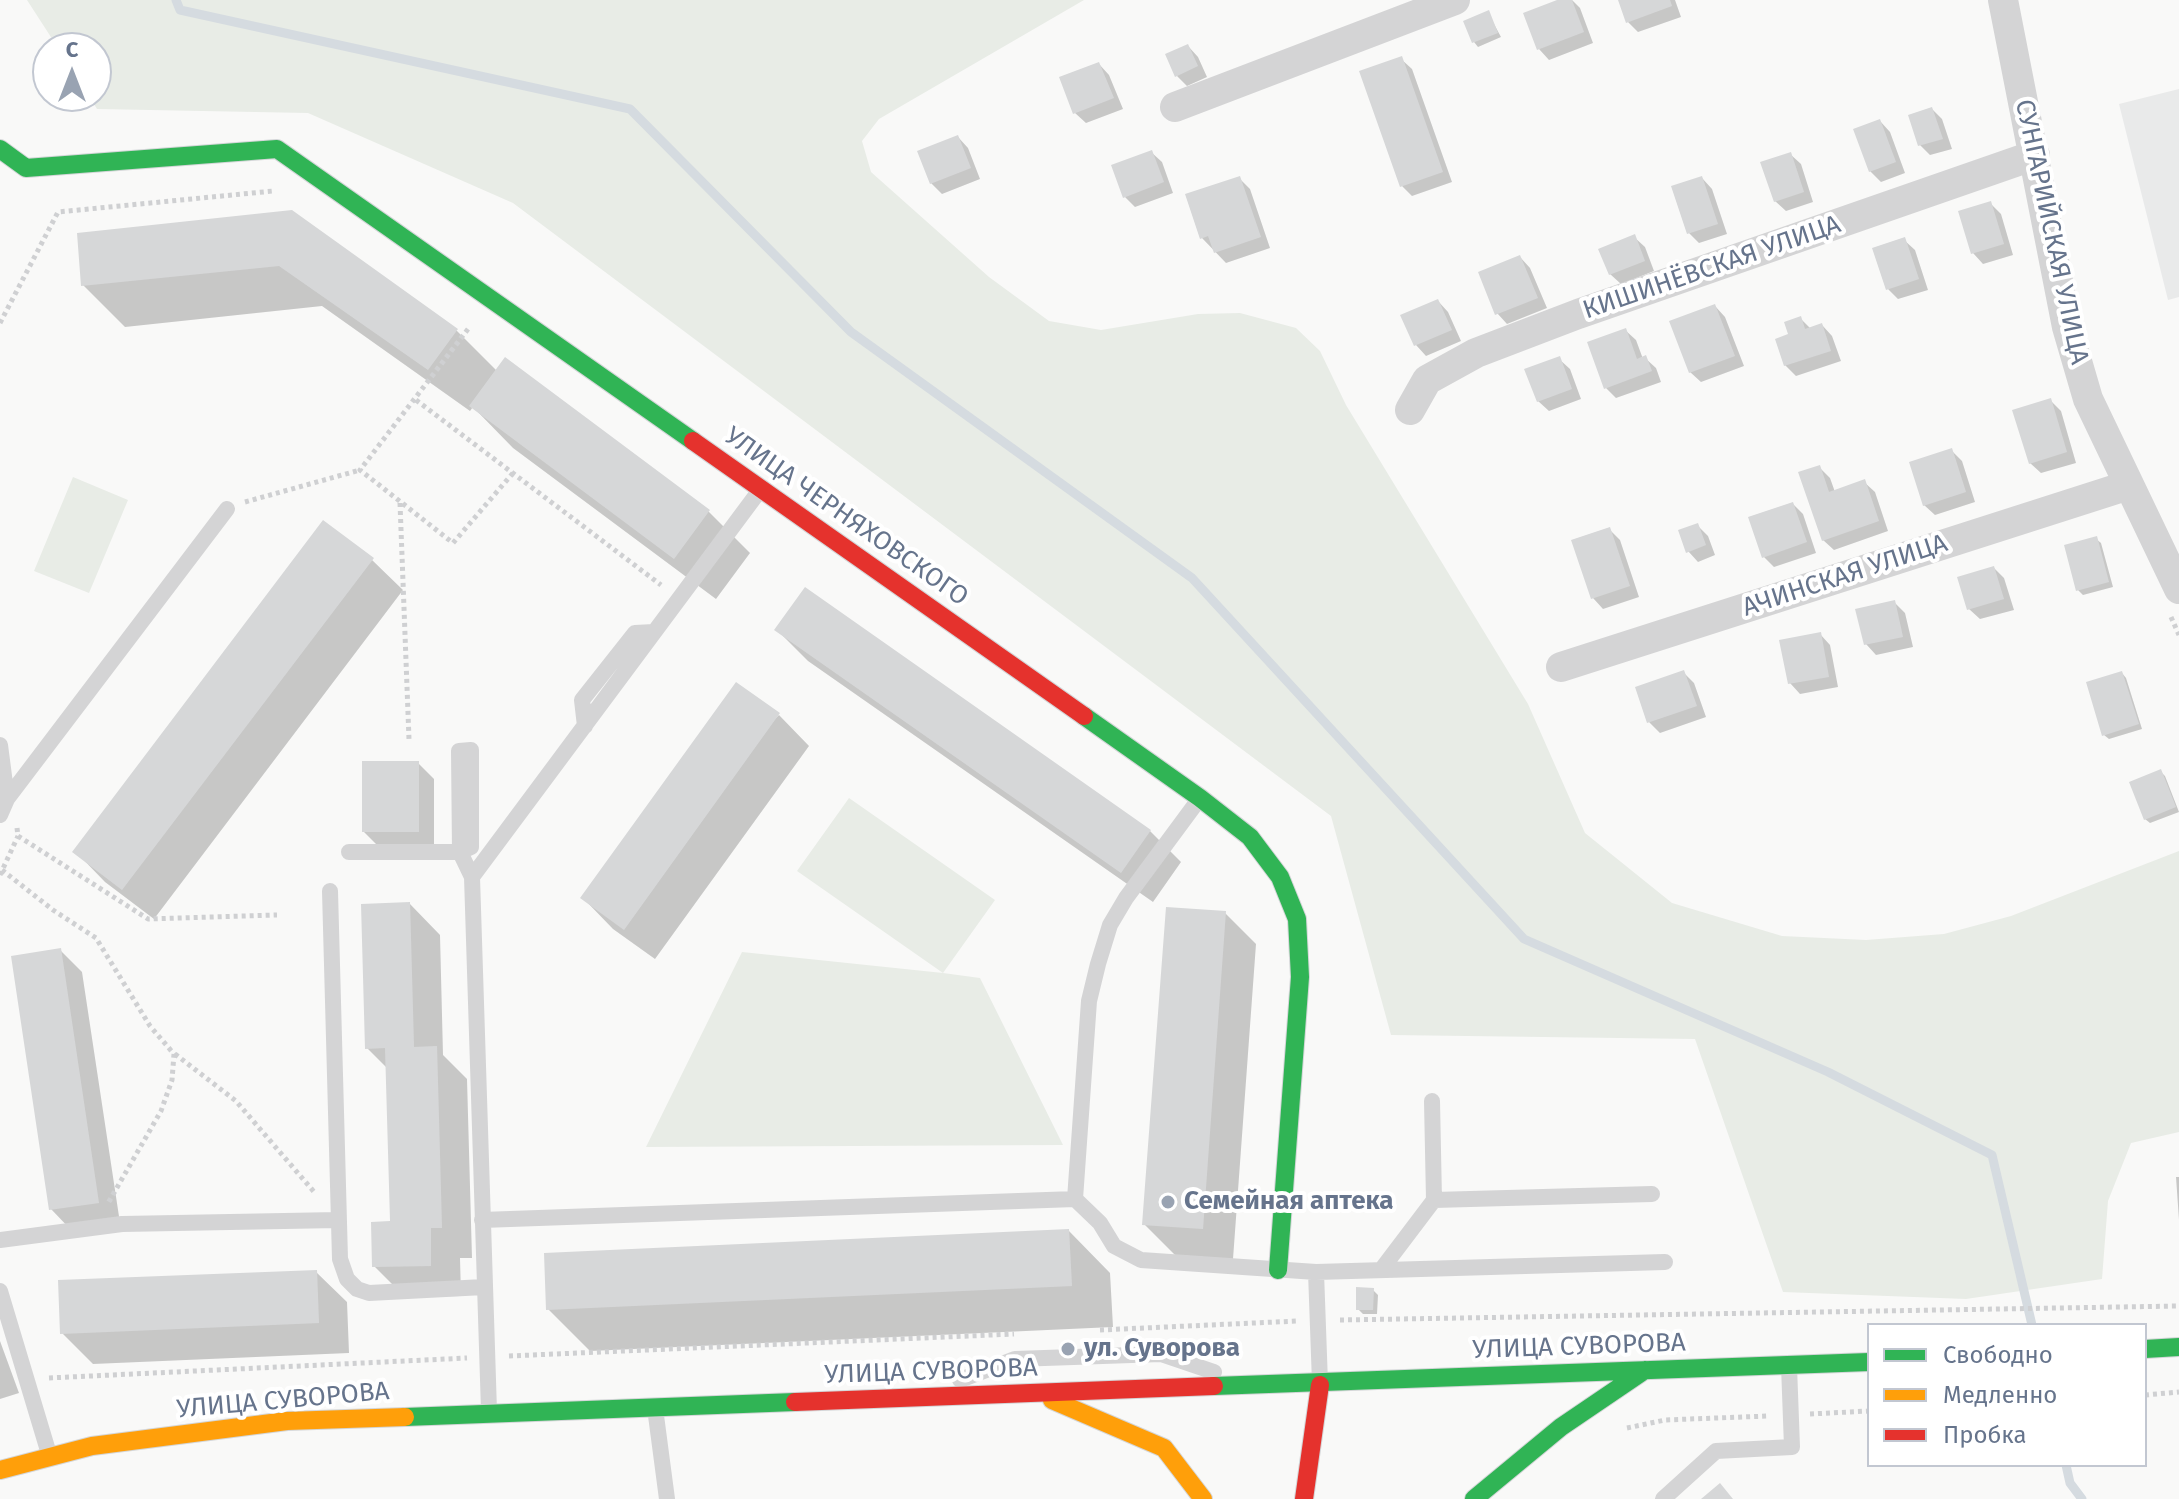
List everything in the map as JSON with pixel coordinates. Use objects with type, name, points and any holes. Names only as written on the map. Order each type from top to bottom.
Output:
[{"type":"street","points":[[1175,107],[1455,0]]},
{"type":"street","name":"СУНГАРИЙСКАЯ УЛИЦА","points":[[2003,0],[2067,327],[2088,399],[2179,589]]},
{"type":"street","name":"УЛИЦА ЧЕРНЯХОВСКОГО","points":[[0,149],[26,168],[277,149],[1200,798],[1250,837],[1280,877],[1297,919],[1300,977],[1278,1270]]},
{"type":"street","name":"КИШИНЁВСКАЯ УЛИЦА","points":[[1410,410],[1427,380],[1476,353],[1578,314],[2035,155]]},
{"type":"street","name":"АЧИНСКАЯ УЛИЦА","points":[[1561,667],[2129,485]]},
{"type":"street","points":[[2147,1349],[2179,1347]]},
{"type":"street","name":"УЛИЦА СУВОРОВА","points":[[0,1470],[92,1446],[287,1421],[1320,1385],[1867,1362]]},
{"type":"street","points":[[1479,1498],[1561,1427],[1645,1370]]},
{"type":"street","points":[[1304,1499],[1320,1385]]},
{"type":"street","points":[[1038,1394],[1164,1448],[1203,1499]]},
{"type":"lane","points":[[472,877],[761,489]]},
{"type":"lane","points":[[2,809],[227,509]]},
{"type":"lane","points":[[0,745],[2,809]]},
{"type":"lane","points":[[349,852],[460,852],[471,847],[471,750],[459,751],[460,852],[472,877],[489,1412]]},
{"type":"lane","points":[[1075,1199],[1089,1001],[1110,925],[1126,898],[1200,798]]},
{"type":"lane","points":[[330,891],[338,1220],[340,1259],[347,1279],[357,1289],[369,1293],[484,1287]]},
{"type":"lane","points":[[1381,1270],[1434,1200],[1432,1101]]},
{"type":"lane","points":[[1434,1200],[1652,1194]]},
{"type":"lane","points":[[482,1220],[1075,1199],[1100,1223],[1114,1246],[1141,1260],[1316,1272],[1665,1262]]},
{"type":"lane","points":[[0,1240],[122,1224],[338,1220]]},
{"type":"lane","points":[[1316,1272],[1320,1385]]},
{"type":"lane","points":[[0,1291],[50,1456]]},
{"type":"lane","points":[[916,1398],[1015,1359],[1030,1358],[1161,1354],[1257,1387]]},
{"type":"lane","points":[[1663,1499],[1716,1451],[1792,1447],[1789,1366]]},
{"type":"lane","points":[[655,1407],[667,1499]]},
{"type":"path","points":[[0,323],[58,212],[283,190]]},
{"type":"path","points":[[477,317],[360,470],[453,543],[513,473]]},
{"type":"path","points":[[416,400],[667,589]]},
{"type":"path","points":[[400,502],[409,739]]},
{"type":"path","points":[[17,825],[18,836],[1,873],[96,938],[150,1026],[174,1054],[236,1101],[338,1220]]},
{"type":"path","points":[[18,836],[148,919],[277,915]]},
{"type":"path","points":[[104,1211],[161,1111],[172,1080],[174,1054]]},
{"type":"path","points":[[2147,1395],[2179,1392]]},
{"type":"path","points":[[1626,1428],[1665,1420],[1867,1411]]},
{"type":"shaded area","points":[[27,0],[1084,0],[879,119],[862,141],[871,172],[989,277],[1049,321],[1101,330],[1198,314],[1240,313],[1296,328],[1320,351],[1346,405],[1528,704],[1585,833],[1672,903],[1782,936],[1866,940],[1944,934],[2011,916],[2179,851],[2179,1132],[2131,1143],[2108,1201],[2102,1279],[1966,1299],[1783,1292],[1695,1039],[1391,1035],[1331,816],[513,203],[308,113],[112,109],[112,32],[48,32]]},
{"type":"shaded area","points":[[2179,89],[2179,297],[2168,300],[2119,104]]},
{"type":"shaded area","points":[[73,477],[128,500],[89,593],[34,571]]},
{"type":"shaded area","points":[[849,798],[995,900],[943,973],[797,871]]},
{"type":"shaded area","points":[[742,952],[980,978],[1063,1145],[646,1147]]},
{"type":"building","points":[[1557,0],[1572,0],[1584,32],[1537,50],[1523,13]]},
{"type":"building","points":[[1618,0],[1670,0],[1672,6],[1626,23]]},
{"type":"building","points":[[1489,10],[1498,33],[1472,43],[1463,21]]},
{"type":"building","points":[[1188,44],[1198,66],[1175,77],[1165,54]]},
{"type":"building","points":[[1402,56],[1443,172],[1400,187],[1359,71]]},
{"type":"building","points":[[1099,62],[1114,98],[1073,114],[1059,77]]},
{"type":"building","points":[[1932,107],[1943,139],[1918,146],[1908,115]]},
{"type":"building","points":[[1880,119],[1896,162],[1869,172],[1853,129]]},
{"type":"building","points":[[958,135],[971,168],[930,184],[917,151]]},
{"type":"building","points":[[1152,150],[1164,182],[1123,198],[1111,165]]},
{"type":"building","points":[[1791,152],[1804,192],[1774,202],[1760,162]]},
{"type":"building","points":[[1240,176],[1261,237],[1214,253],[1208,236],[1200,239],[1185,194]]},
{"type":"building","points":[[1702,176],[1718,224],[1687,234],[1671,186]]},
{"type":"building","points":[[1991,201],[2004,244],[1971,254],[1958,211]]},
{"type":"building","points":[[292,210],[458,329],[428,370],[279,266],[81,286],[77,233]]},
{"type":"building","points":[[1635,234],[1645,261],[1609,275],[1598,249]]},
{"type":"building","points":[[1905,237],[1919,279],[1886,290],[1872,248]]},
{"type":"building","points":[[1520,255],[1538,298],[1495,315],[1478,272]]},
{"type":"building","points":[[1438,299],[1452,330],[1414,346],[1400,315]]},
{"type":"building","points":[[1715,304],[1735,356],[1689,373],[1669,321]]},
{"type":"building","points":[[1801,316],[1805,329],[1822,323],[1831,351],[1784,366],[1775,339],[1788,334],[1784,322]]},
{"type":"building","points":[[1626,328],[1637,359],[1646,355],[1652,371],[1604,389],[1587,342]]},
{"type":"building","points":[[1560,356],[1572,389],[1537,402],[1524,369]]},
{"type":"building","points":[[505,357],[710,510],[674,559],[469,406]]},
{"type":"building","points":[[2051,398],[2067,452],[2029,464],[2012,410]]},
{"type":"building","points":[[1952,448],[1966,492],[1923,506],[1909,462]]},
{"type":"building","points":[[1820,465],[1829,492],[1865,479],[1879,521],[1822,541],[1798,472]]},
{"type":"building","points":[[1793,502],[1807,542],[1762,558],[1748,517]]},
{"type":"building","points":[[323,520],[374,558],[122,890],[72,852]]},
{"type":"building","points":[[1698,523],[1706,545],[1686,553],[1678,530]]},
{"type":"building","points":[[1610,527],[1630,586],[1591,599],[1571,540]]},
{"type":"building","points":[[2097,536],[2109,582],[2076,591],[2064,545]]},
{"type":"building","points":[[1994,566],[2004,599],[1967,610],[1957,577]]},
{"type":"building","points":[[805,587],[1151,830],[1121,873],[774,630]]},
{"type":"building","points":[[1895,600],[1903,637],[1864,645],[1855,609]]},
{"type":"building","points":[[1821,632],[1829,677],[1788,684],[1779,640]]},
{"type":"building","points":[[1684,670],[1697,706],[1647,723],[1635,687]]},
{"type":"building","points":[[2122,671],[2139,724],[2102,736],[2086,682]]},
{"type":"building","points":[[736,682],[780,713],[624,930],[580,898]]},
{"type":"building","points":[[362,761],[419,761],[419,832],[362,832]]},
{"type":"building","points":[[2161,769],[2176,807],[2144,820],[2129,782]]},
{"type":"building","points":[[410,902],[414,1047],[437,1046],[442,1228],[431,1228],[431,1266],[372,1267],[371,1222],[390,1221],[385,1048],[365,1049],[361,904]]},
{"type":"building","points":[[1166,907],[1226,911],[1203,1229],[1142,1225]]},
{"type":"building","points":[[61,948],[99,1203],[49,1210],[11,956]]},
{"type":"building","points":[[1069,1229],[1072,1286],[546,1310],[544,1253]]},
{"type":"building","points":[[317,1270],[319,1323],[60,1334],[58,1280]]},
{"type":"building","points":[[1356,1287],[1374,1288],[1373,1310],[1356,1310]]},
{"type":"building","points":[[1720,1483],[1733,1499],[1701,1499]]},
{"type":"waterway","points":[[176,0],[180,10],[630,109],[851,332],[1192,578],[1524,939],[1828,1072],[1992,1155],[2032,1323]]},
{"type":"waterway","points":[[2066,1467],[2070,1483],[2082,1499]]},
{"type":"traffic: fast","points":[[0,149],[26,168],[277,149],[693,441]]},
{"type":"traffic: fast","points":[[1084,716],[1250,837],[1280,877],[1297,919],[1300,977],[1278,1270]]},
{"type":"traffic: fast","points":[[2147,1349],[2179,1347]]},
{"type":"traffic: fast","points":[[1214,1386],[1867,1362]]},
{"type":"traffic: fast","points":[[1474,1499],[1561,1427],[1645,1370]]},
{"type":"traffic: fast","points":[[405,1417],[795,1402]]},
{"type":"traffic: slow","points":[[1052,1400],[1164,1448],[1203,1499]]},
{"type":"traffic: slow","points":[[0,1470],[92,1446],[287,1421],[405,1417]]},
{"type":"traffic: jam","points":[[693,441],[1084,716]]},
{"type":"traffic: jam","points":[[1304,1499],[1320,1385]]},
{"type":"traffic: jam","points":[[795,1402],[1214,1386]]},
{"type":"place","name":"Семейная аптека","points":[[1168,1202]]},
{"type":"place","name":"ул. Суворова","points":[[1068,1349]]}]
